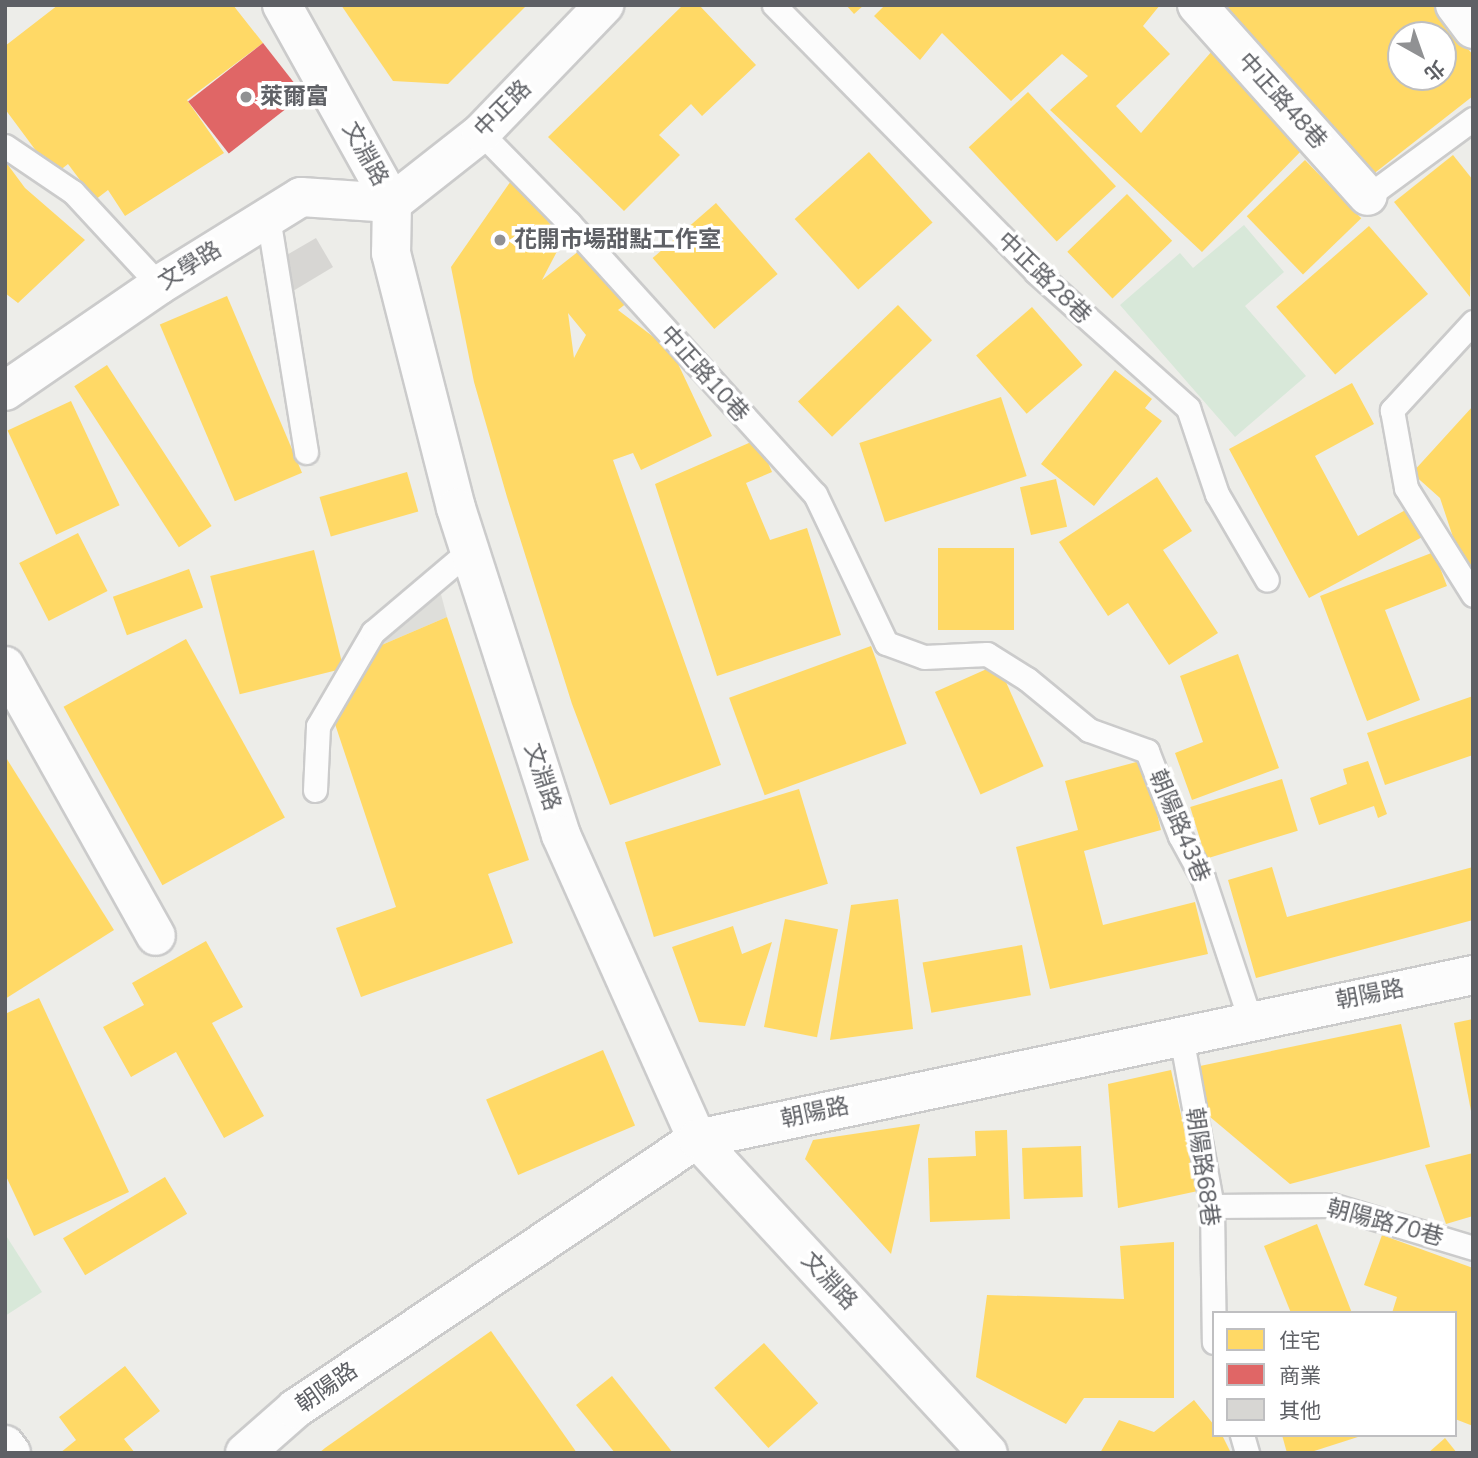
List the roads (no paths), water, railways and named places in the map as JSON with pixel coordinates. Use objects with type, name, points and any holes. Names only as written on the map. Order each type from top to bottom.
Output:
[{"type":"street","name":"文淵路","points":[[282,5],[392,203],[391,253],[470,550],[561,835],[697,1139],[988,1453]]},
{"type":"street","name":"中正路","points":[[392,203],[481,133],[604,5]]},
{"type":"street","name":"中正路48巷","points":[[1197,5],[1368,196]]},
{"type":"street","points":[[1455,5],[1473,29]]},
{"type":"street","name":"文學路","points":[[5,391],[159,285],[301,197],[392,203]]},
{"type":"street","points":[[5,666],[156,936]]},
{"type":"street","name":"朝陽路","points":[[245,1453],[295,1409],[697,1139],[1250,1019],[1473,975]]},
{"type":"street","points":[[5,1445],[11,1453]]},
{"type":"lane","name":"中正路28巷","points":[[774,5],[1036,272],[1188,408],[1217,494],[1267,580]]},
{"type":"lane","points":[[1368,196],[1473,119]]},
{"type":"lane","name":"中正路10巷","points":[[481,133],[569,223],[815,494],[886,643]]},
{"type":"lane","points":[[5,146],[73,192],[159,285]]},
{"type":"lane","points":[[268,217],[306,452]]},
{"type":"lane","points":[[1473,322],[1392,410],[1406,488],[1473,595]]},
{"type":"lane","points":[[315,790],[318,726],[373,632],[470,550]]},
{"type":"lane","name":"朝陽路43巷","points":[[886,643],[923,657],[987,654],[1027,679],[1089,730],[1147,751],[1180,836],[1203,878],[1250,1019]]},
{"type":"lane","name":"朝陽路68巷","points":[[1181,1036],[1212,1206],[1214,1311]]},
{"type":"lane","name":"朝陽路70巷","points":[[1212,1206],[1332,1205],[1473,1248]]},
{"type":"place","name":"萊爾富","points":[[246,97]]},
{"type":"place","name":"花開市場甜點工作室","points":[[500,240]]}]
